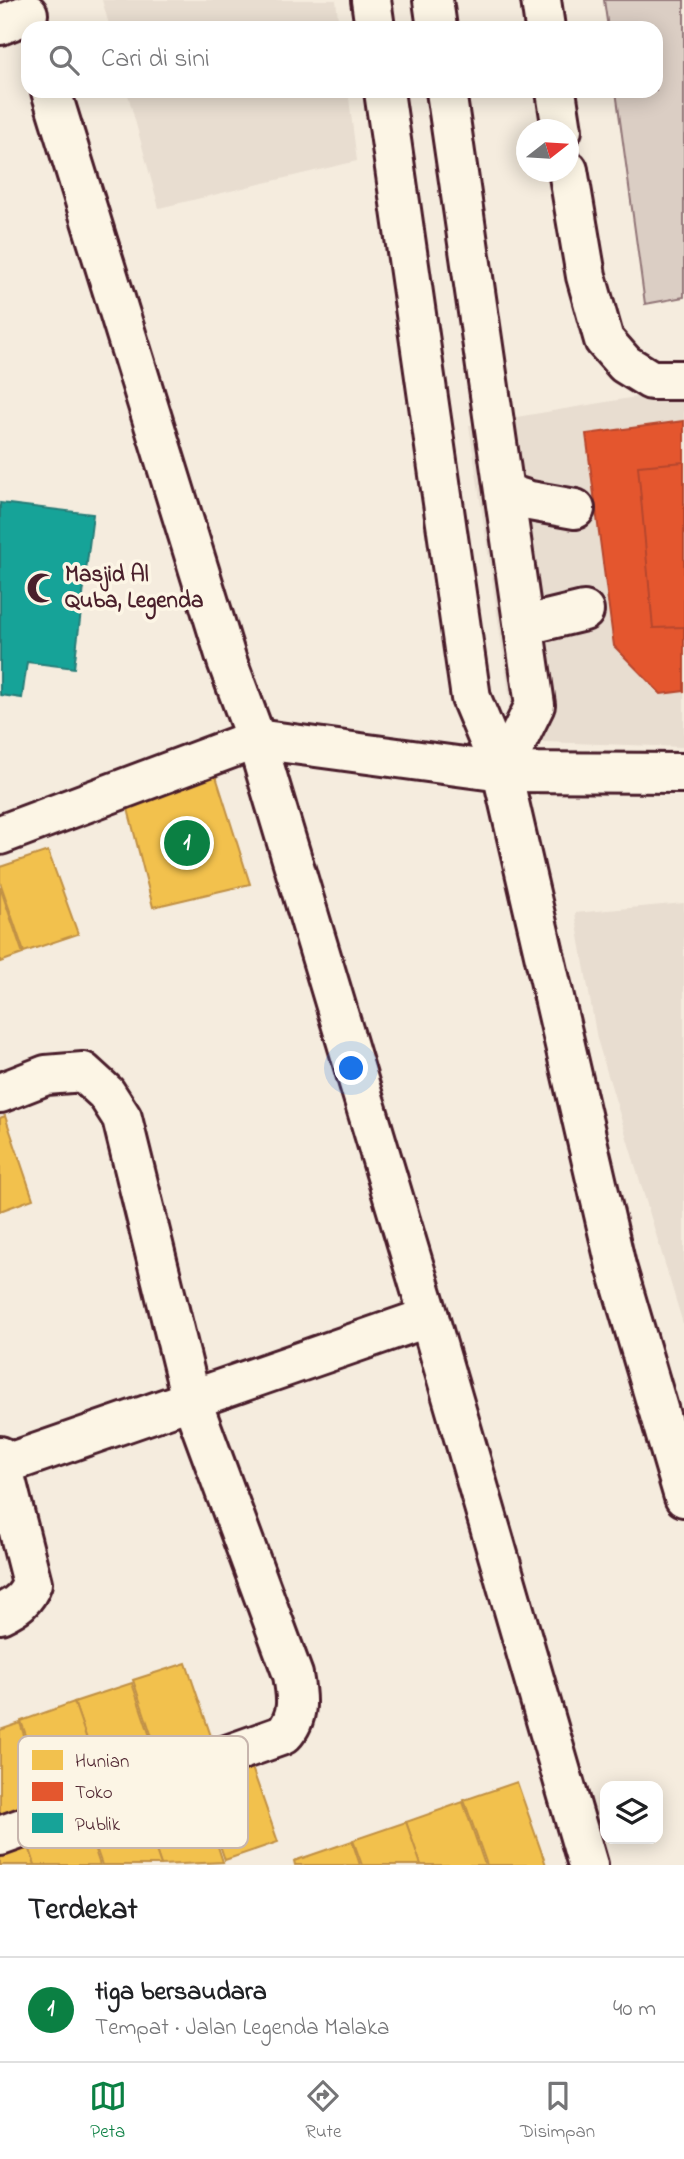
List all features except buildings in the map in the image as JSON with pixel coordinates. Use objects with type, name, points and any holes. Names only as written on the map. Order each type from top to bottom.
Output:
[{"type":"street","points":[[371,0],[374,21]]},
{"type":"street","points":[[433,0],[436,21]]},
{"type":"street","points":[[541,0],[544,21]]},
{"type":"street","points":[[53,98],[227,661],[256,739],[429,1317],[587,1865]]},
{"type":"street","points":[[385,98],[471,698],[502,772],[616,1266],[684,1497]]},
{"type":"street","points":[[447,98],[526,625],[535,705],[502,772]]},
{"type":"street","points":[[557,98],[560,119]]},
{"type":"street","points":[[571,182],[586,276],[604,340],[625,364],[651,380],[684,380]]},
{"type":"street","points":[[505,493],[530,501],[575,509]]},
{"type":"street","points":[[526,625],[584,611]]},
{"type":"street","points":[[0,835],[256,739],[502,772],[684,773]]},
{"type":"street","points":[[0,1093],[47,1075],[83,1072],[106,1093],[122,1118],[191,1399],[293,1675],[298,1701],[292,1725],[283,1735],[248,1747]]},
{"type":"street","points":[[0,1614],[16,1606],[28,1595],[32,1583],[2,1461],[429,1317]]},
{"type":"street","points":[[0,1836],[18,1830]]},
{"type":"shaded area","points":[[102,0],[336,0],[338,21],[108,21]]},
{"type":"shaded area","points":[[604,0],[684,0],[684,297],[645,304],[617,98],[663,98],[663,21],[607,21]]},
{"type":"shaded area","points":[[129,98],[349,98],[357,161],[159,208]]},
{"type":"shaded area","points":[[684,389],[684,747],[516,741],[469,425]]},
{"type":"shaded area","points":[[684,903],[684,1327],[597,1039],[575,913]]},
{"type":"place","name":"Masjid Al Quba, Legenda","points":[[42,588]]},
{"type":"place","name":"tiga bersaudara","points":[[187,843]]}]
